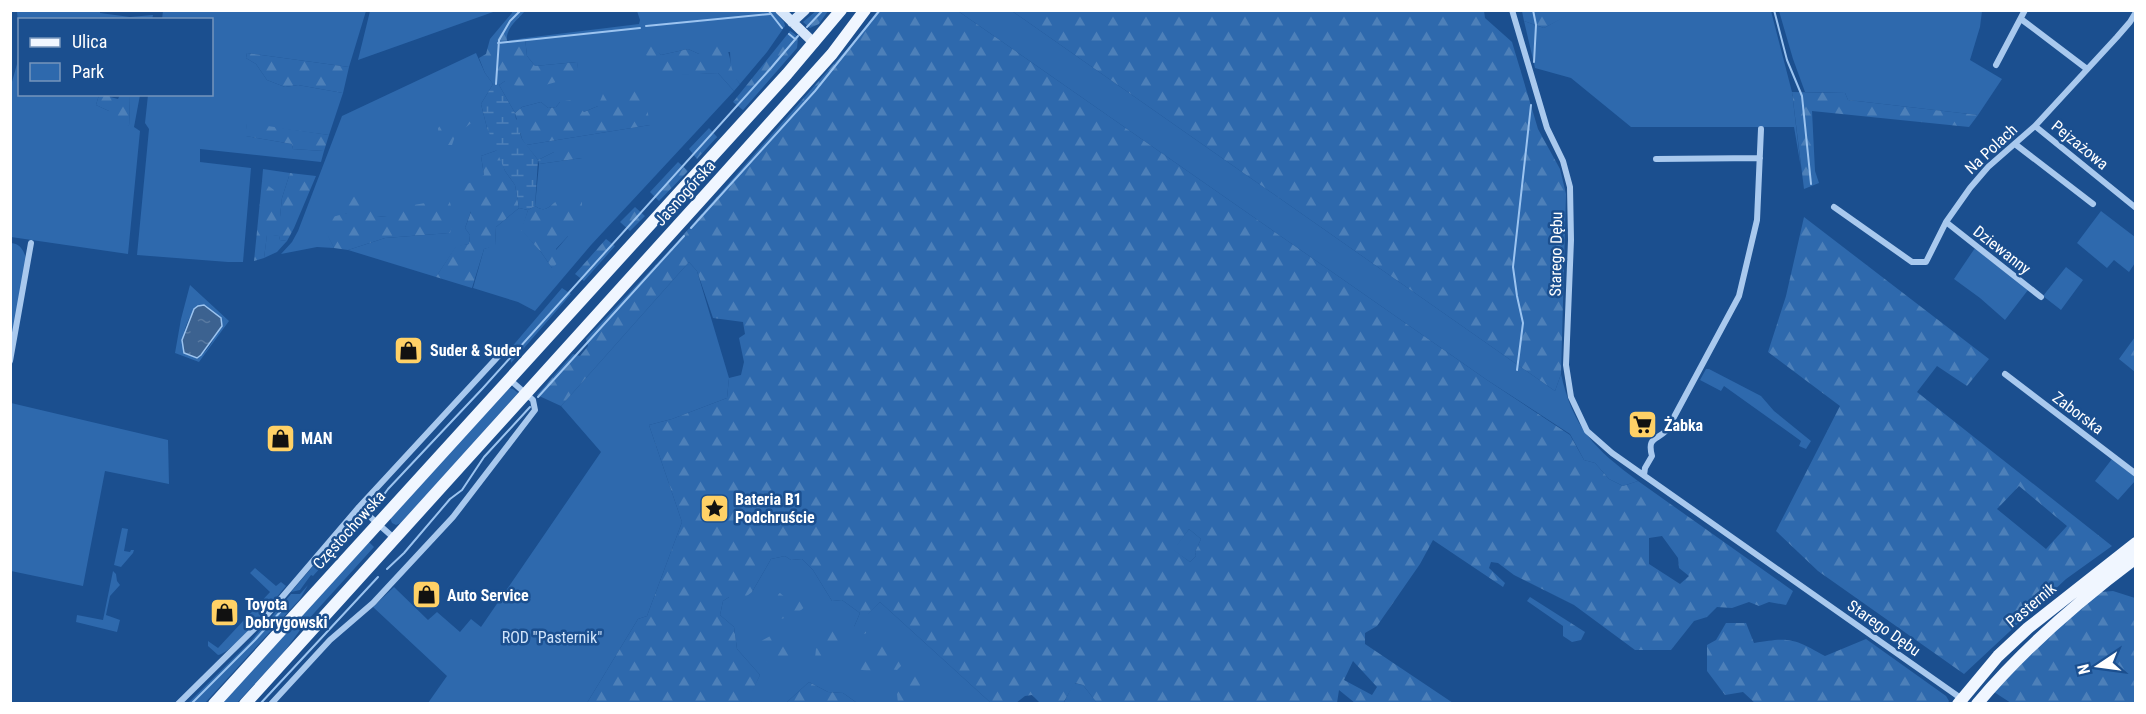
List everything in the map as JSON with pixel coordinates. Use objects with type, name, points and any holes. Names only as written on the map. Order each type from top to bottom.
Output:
[{"type":"main road","name":"Jasnogórska","points":[[509,379],[814,43],[841,10]]},
{"type":"main road","name":"Jasnogórska","points":[[526,393],[832,54],[865,10]]},
{"type":"main road","points":[[664,208],[680,223]]},
{"type":"main road","name":"Częstochowska","points":[[214,704],[509,379]]},
{"type":"main road","points":[[245,704],[526,393]]},
{"type":"main road","name":"Pasternik","points":[[1960,701],[1998,656],[2028,628],[2136,543]]},
{"type":"main road","name":"Pasternik","points":[[1977,704],[2051,625],[2136,558]]},
{"type":"main road","points":[[1978,679],[1978,690],[1982,692],[1988,690]]},
{"type":"street","points":[[780,10],[814,43]]},
{"type":"street","points":[[792,22],[805,10]]},
{"type":"street","name":"Starego Dębu","points":[[1512,10],[1546,128],[1563,161],[1570,187],[1571,240],[1566,365],[1571,397],[1587,431],[1612,453],[1960,701]]},
{"type":"street","points":[[1996,65],[2025,10]]},
{"type":"street","name":"Na Polach","points":[[1834,207],[1912,262],[1926,262],[1946,222],[1970,188],[1988,167],[2035,126],[2130,22],[2136,12]]},
{"type":"street","points":[[2021,19],[2087,69]]},
{"type":"street","name":"Pejzażowa","points":[[2035,126],[2136,208]]},
{"type":"street","points":[[1644,476],[1645,468],[1652,456],[1649,447],[1651,442],[1667,430],[1739,296],[1757,219],[1761,129]]},
{"type":"street","points":[[2015,144],[2093,204]]},
{"type":"street","points":[[1656,159],[1760,158]]},
{"type":"street","name":"Dziewanny","points":[[1946,222],[2042,297]]},
{"type":"street","points":[[10,361],[31,243]]},
{"type":"street","points":[[178,704],[260,623],[359,507],[505,350]]},
{"type":"street","name":"Zaborska","points":[[2005,374],[2136,474]]},
{"type":"street","points":[[271,704],[319,651],[373,603],[458,512],[535,410],[533,400],[509,379]]},
{"type":"street","points":[[359,507],[394,538]]},
{"type":"green space","points":[[370,10],[496,11],[358,60]]},
{"type":"green space","points":[[1522,10],[1576,11],[1544,28],[1524,21]]},
{"type":"green space","points":[[1576,10],[1771,11],[1792,92],[1801,168],[1794,127],[1631,127],[1571,78],[1535,68],[1524,21],[1544,28]]},
{"type":"green space","points":[[17,11],[100,11],[100,13],[130,17],[153,15],[152,18],[18,18],[18,24]]},
{"type":"green space","points":[[163,11],[366,11],[349,67],[247,53],[246,58],[256,64],[267,80],[285,87],[298,85],[343,93],[329,135],[247,124],[246,136],[292,144],[293,149],[324,151],[321,162],[200,149],[200,162],[251,168],[243,262],[137,255],[149,129],[145,123],[148,96],[213,96],[213,18],[162,18]]},
{"type":"green space","points":[[512,11],[525,11],[510,28],[507,41],[525,38],[527,56],[535,66],[577,62],[579,75],[542,86],[523,87],[505,81],[499,85],[493,84],[485,73],[479,58],[486,54],[490,39]]},
{"type":"green space","points":[[637,11],[774,11],[785,26],[740,84],[731,73],[730,52],[699,54],[688,49],[661,55],[648,45],[662,75],[718,73],[734,91],[591,245],[535,311],[518,302],[473,288],[484,249],[495,245],[496,227],[519,208],[528,210],[522,230],[552,268],[556,250],[568,236],[555,202],[545,209],[535,206],[539,164],[582,158],[554,152],[538,160],[526,145],[650,125],[598,106],[584,112],[560,102],[556,107],[548,108],[541,102],[522,107],[515,113],[499,85],[505,81],[578,74],[577,62],[535,66],[527,56],[525,38],[639,24]]},
{"type":"green space","points":[[816,11],[828,11],[819,24],[810,28],[803,22]]},
{"type":"green space","points":[[877,11],[958,11],[1487,380],[1570,435],[1584,460],[1595,463],[1609,479],[1623,486],[1638,481],[1793,591],[1786,605],[1769,602],[1759,606],[1749,602],[1732,608],[1717,607],[1707,617],[1694,621],[1671,650],[1635,650],[1574,605],[1514,575],[1498,563],[1491,562],[1489,568],[1505,583],[1503,587],[1433,540],[1420,564],[1377,626],[1365,633],[1365,644],[1453,703],[1355,703],[1339,690],[1337,703],[1097,703],[1083,685],[1075,683],[1063,703],[1040,703],[1032,695],[1025,696],[1016,703],[991,703],[880,602],[868,614],[872,626],[865,634],[854,627],[860,613],[842,600],[832,601],[813,570],[802,559],[791,560],[785,556],[771,559],[752,592],[740,601],[729,597],[723,601],[720,615],[734,627],[737,649],[760,675],[749,698],[753,703],[587,703],[638,619],[647,616],[682,522],[649,425],[672,419],[727,398],[729,378],[741,375],[744,362],[739,338],[745,334],[743,322],[713,318],[697,271],[689,262],[561,406],[537,395],[573,354],[580,356],[588,346],[586,339],[677,242],[861,33]],"holes":[[[1189,529],[1201,539],[1195,552],[1196,556],[1190,562],[1174,550]],[[1662,536],[1678,558],[1679,568],[1689,576],[1680,584],[1649,564],[1649,538]],[[1353,661],[1377,687],[1372,695],[1344,680]]]},
{"type":"green space","points":[[958,11],[1012,11],[1555,391],[1561,374],[1572,409],[1588,436],[1638,481],[1623,486],[1609,479],[1595,463],[1584,460],[1570,434],[1487,380]]},
{"type":"green space","points":[[1012,11],[1484,11],[1485,18],[1512,42],[1538,129],[1560,169],[1566,194],[1561,374],[1555,391]]},
{"type":"green space","points":[[1779,11],[1982,11],[1980,27],[1970,60],[2002,79],[1978,115],[1848,100],[1845,93],[1805,92]]},
{"type":"green space","points":[[790,31],[797,38],[797,48],[743,110],[733,102]]},
{"type":"green space","points":[[722,41],[728,52],[733,72],[740,84],[734,91],[718,73],[662,76],[643,51],[649,44],[661,55],[688,49],[699,54]]},
{"type":"green space","points":[[18,51],[18,96],[99,96],[96,105],[109,111],[129,126],[130,96],[140,96],[134,127],[140,131],[128,254],[11,237],[10,89]]},
{"type":"green space","points":[[247,53],[349,67],[343,93],[298,85],[285,87],[267,80],[256,64],[246,58]]},
{"type":"green space","points":[[476,53],[493,84],[481,104],[487,128],[498,150],[481,156],[484,175],[465,228],[470,235],[469,244],[456,247],[436,277],[348,250],[385,238],[449,233],[387,216],[347,213],[323,225],[334,248],[317,247],[281,254],[298,231],[342,116]]},
{"type":"green space","points":[[493,84],[499,85],[516,119],[523,124],[525,129],[520,133],[522,139],[538,160],[535,206],[528,210],[519,208],[515,185],[505,171],[487,128],[481,104]]},
{"type":"green space","points":[[638,90],[645,97],[650,125],[526,145],[522,139],[515,113],[522,107],[541,102],[548,108],[556,107],[560,102],[570,100],[584,112],[598,106],[603,94]]},
{"type":"green space","points":[[1792,92],[1845,93],[1848,100],[1978,115],[1969,127],[1812,111],[1815,171],[1819,183],[1804,189]]},
{"type":"green space","points":[[99,96],[118,99],[120,96],[130,96],[129,126],[110,121],[109,111],[96,105]]},
{"type":"green space","points":[[471,113],[475,120],[455,136],[452,145],[439,145],[438,128],[447,119]]},
{"type":"green space","points":[[247,123],[329,135],[324,151],[293,149],[292,144],[245,136]]},
{"type":"green space","points":[[709,128],[717,137],[697,159],[689,149]]},
{"type":"green space","points":[[582,147],[582,158],[539,164],[538,160],[554,152]]},
{"type":"green space","points":[[498,150],[505,171],[515,185],[519,208],[496,227],[495,246],[484,249],[472,288],[436,277],[456,246],[469,244],[470,235],[465,228],[471,212],[460,188],[484,175],[481,156]]},
{"type":"green space","points":[[678,162],[688,171],[659,201],[650,192]]},
{"type":"green space","points":[[263,169],[290,173],[282,198],[280,217],[276,217],[262,181]]},
{"type":"green space","points":[[290,173],[316,176],[287,241],[280,240],[279,236],[267,235],[264,258],[254,261],[262,181],[274,190],[276,217],[280,217],[282,198]]},
{"type":"green space","points":[[351,196],[373,199],[377,217],[387,216],[390,209],[449,199],[454,217],[450,233],[385,238],[348,250],[334,248],[322,225],[325,219],[347,213],[345,204]]},
{"type":"green space","points":[[555,202],[582,202],[582,218],[576,220],[575,234],[568,236],[556,249],[560,261],[552,268],[521,230],[528,210],[535,206],[545,209]]},
{"type":"green space","points":[[635,207],[645,216],[630,231],[620,222]]},
{"type":"green space","points":[[2101,211],[2135,237],[2135,263],[2129,272],[2114,260],[2107,268],[2077,243]]},
{"type":"green space","points":[[1804,217],[1989,359],[1967,386],[1937,366],[1917,392],[2112,546],[2066,579],[1964,674],[1818,571],[1776,531],[1840,406],[1768,352],[1786,296]],"holes":[[[2019,486],[2067,526],[2046,549],[1997,509]]]},
{"type":"green space","points":[[267,234],[279,236],[280,240],[287,241],[277,252],[264,258]]},
{"type":"green space","points":[[606,239],[615,246],[584,281],[575,274]]},
{"type":"green space","points":[[11,243],[22,249],[27,261],[11,342]]},
{"type":"green space","points":[[1975,248],[2028,290],[2005,320],[1954,279]]},
{"type":"green space","name":"ROD \"Pasternik\"","points":[[689,262],[697,271],[729,378],[727,398],[672,419],[649,425],[682,522],[647,616],[638,619],[587,703],[428,703],[447,676],[373,607],[394,587],[428,620],[437,612],[460,632],[471,619],[481,627],[601,452],[561,406]]},
{"type":"green space","points":[[2066,267],[2083,280],[2061,310],[2043,296]]},
{"type":"green space","points":[[190,285],[229,321],[199,362],[175,353]],"holes":[[[204,305],[221,318],[206,351],[196,358],[185,353],[184,333],[192,314]]]},
{"type":"green space","points":[[562,288],[571,294],[511,363],[510,349]]},
{"type":"green space","points":[[2135,337],[2135,372],[2119,359]]},
{"type":"green space","points":[[1706,369],[1761,396],[1774,411],[1811,441],[1806,449],[1799,446],[1801,441],[1724,386],[1721,391],[1700,380]]},
{"type":"green space","points":[[508,388],[518,393],[401,523],[396,525],[392,523],[390,518]]},
{"type":"green space","points":[[11,403],[168,440],[169,484],[105,471],[83,586],[11,571]]},
{"type":"green space","points":[[2112,459],[2135,477],[2135,481],[2118,500],[2095,481]]},
{"type":"green space","points":[[349,524],[354,531],[313,576],[311,575],[300,590],[291,592]]},
{"type":"green space","points":[[122,528],[128,529],[124,551],[134,550],[121,567],[114,565]]},
{"type":"green space","points":[[1189,529],[1201,539],[1195,552],[1196,556],[1190,562],[1173,550]]},
{"type":"green space","points":[[368,541],[374,547],[306,622],[284,652],[237,703],[221,704]]},
{"type":"green space","points":[[785,556],[791,560],[802,559],[813,570],[832,601],[842,600],[860,613],[854,627],[880,602],[991,703],[857,703],[843,693],[828,692],[809,682],[786,703],[753,703],[748,698],[760,675],[737,649],[734,627],[720,615],[723,601],[729,597],[752,592],[771,559]]},
{"type":"green space","points":[[255,568],[276,586],[281,582],[286,586],[243,636],[225,652],[218,655],[208,646],[208,641],[218,648],[270,592],[250,573]]},
{"type":"green space","points":[[113,571],[120,585],[110,596],[106,615],[120,620],[117,632],[76,622],[77,615],[103,620]]},
{"type":"green space","points":[[308,585],[300,599],[205,703],[188,703],[250,642],[291,594],[300,594]]},
{"type":"green space","points":[[804,590],[808,599],[805,606],[789,617],[781,619],[775,610],[774,596],[780,593],[787,599]]},
{"type":"green space","points":[[2113,591],[2135,598],[2135,703],[2011,703],[1994,692],[2063,620],[2101,592]]},
{"type":"green space","points":[[1530,597],[1585,632],[1581,640],[1572,642],[1563,636],[1563,626],[1527,601]]},
{"type":"green space","points":[[1726,623],[1746,623],[1754,643],[1776,640],[1798,642],[1825,656],[1866,639],[1946,696],[1949,701],[1947,704],[1756,704],[1743,692],[1725,695],[1707,671],[1707,645],[1716,640]]},
{"type":"green space","points":[[833,628],[845,641],[823,663],[815,658],[816,649]]},
{"type":"green space","points":[[774,634],[797,659],[788,670],[777,672],[752,646]]},
{"type":"green space","points":[[866,641],[874,644],[886,641],[894,651],[903,656],[905,662],[897,670],[858,669],[858,652]]},
{"type":"green space","points":[[916,668],[926,677],[919,687],[918,703],[898,703],[896,685]]},
{"type":"green space","points":[[809,682],[828,692],[843,693],[857,703],[786,703]]},
{"type":"green space","points":[[1074,683],[1083,685],[1097,703],[1063,704]]},
{"type":"water","points":[[204,305],[221,318],[222,326],[197,358],[184,353],[182,340],[194,309]]},
{"type":"waterway","points":[[496,84],[499,40],[510,21],[521,10]]},
{"type":"waterway","points":[[768,10],[782,28]]},
{"type":"waterway","points":[[807,27],[823,10]]},
{"type":"waterway","points":[[691,228],[815,91],[880,10]]},
{"type":"waterway","points":[[1533,10],[1536,25],[1534,62]]},
{"type":"waterway","points":[[1774,10],[1787,60],[1802,96],[1811,184]]},
{"type":"waterway","points":[[646,26],[770,14]]},
{"type":"waterway","points":[[498,43],[640,28]]},
{"type":"waterway","points":[[789,34],[795,39]]},
{"type":"waterway","points":[[377,504],[388,489],[483,388],[798,36]]},
{"type":"waterway","points":[[1517,370],[1523,323],[1513,267],[1531,105]]},
{"type":"waterway","points":[[538,397],[684,236]]},
{"type":"waterway","points":[[387,569],[404,553],[450,499],[462,490],[484,457],[530,407]]},
{"type":"waterway","points":[[260,704],[378,577]]},
{"type":"waterway","points":[[191,704],[282,610]]},
{"type":"place","name":"Suder & Suder","points":[[409,350]]},
{"type":"place","name":"Żabka","points":[[1643,425]]},
{"type":"place","name":"MAN","points":[[280,438]]},
{"type":"place","name":"Bateria B1 Podchruście","points":[[714,508]]},
{"type":"place","name":"Auto Service","points":[[426,595]]},
{"type":"place","name":"Toyota Dobrygowski","points":[[224,613]]}]
